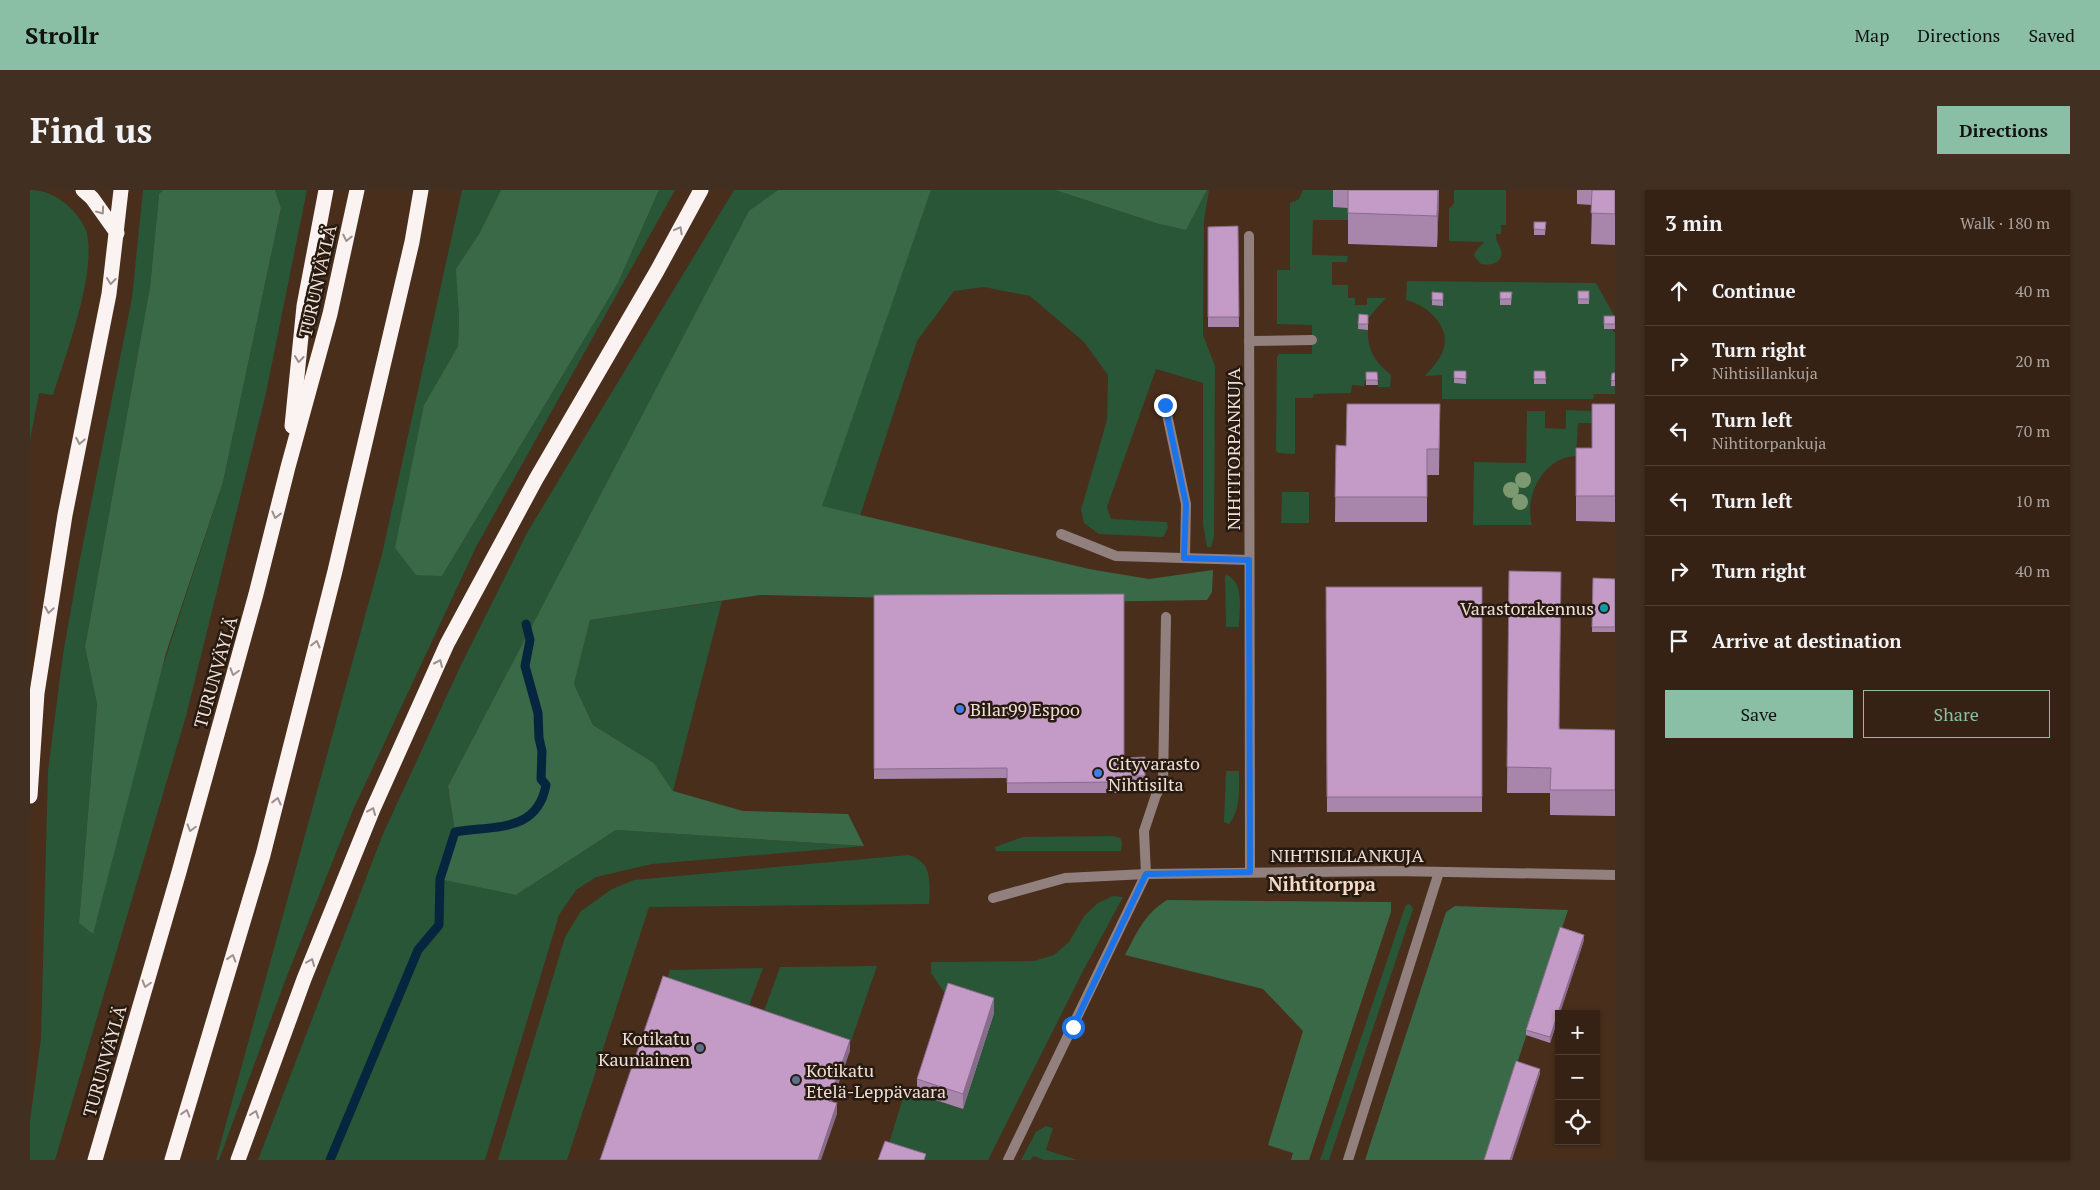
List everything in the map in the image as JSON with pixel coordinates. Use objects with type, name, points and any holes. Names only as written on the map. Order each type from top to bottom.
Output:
[{"type":"highway","points":[[83,190],[92,198],[117,233]]},
{"type":"highway","points":[[30,796],[36,693],[57,562],[109,294],[117,233],[120,190]]},
{"type":"highway","points":[[288,467],[304,306],[326,190]]},
{"type":"highway","name":"TURUNVÄYLÄ","points":[[95,1160],[256,594],[288,467],[330,314],[357,190]]},
{"type":"highway","points":[[412,242],[421,190]]},
{"type":"highway","points":[[172,1160],[263,855],[335,571],[412,242],[426,190]]},
{"type":"highway","points":[[238,1160],[304,979],[373,809],[447,644],[536,479],[657,271],[701,190]]},
{"type":"street","name":"NIHTITORPANKUJA","points":[[1249,236],[1250,872]]},
{"type":"street","points":[[1249,341],[1312,340]]},
{"type":"street","points":[[1165,405],[1186,504],[1184,558]]},
{"type":"street","points":[[1061,534],[1116,556],[1249,560]]},
{"type":"street","points":[[1008,1160],[1146,874],[1144,831],[1156,795],[1163,783],[1166,617]]},
{"type":"street","name":"NIHTISILLANKUJA","points":[[992,898],[1065,878],[1146,874],[1250,872],[1615,874]]},
{"type":"street","points":[[1348,1160],[1439,872]]},
{"type":"green space","points":[[30,190],[53,195],[72,209],[86,230],[89,251],[84,292],[72,337],[53,395],[39,393],[30,440]]},
{"type":"green space","points":[[143,190],[163,190],[159,194],[150,287],[85,647],[97,704],[79,923],[223,482],[281,208],[275,190],[307,190],[266,393],[186,716],[55,1160],[30,1160],[30,1121],[41,1038],[48,771],[63,654],[132,298]]},
{"type":"green space","points":[[163,190],[275,190],[281,208],[223,482],[166,653],[93,934],[79,923],[97,704],[85,647],[150,287],[159,194]]},
{"type":"green space","points":[[462,190],[501,190],[479,234],[457,269],[458,346],[424,405],[442,576],[618,283],[659,190],[675,190],[477,545],[353,810],[285,981],[219,1160],[216,1160],[382,554]]},
{"type":"green space","points":[[501,190],[659,190],[618,283],[442,576],[416,575],[395,548],[424,405],[458,346],[459,318],[456,269],[479,234]]},
{"type":"green space","points":[[734,190],[778,190],[749,212],[448,786],[455,832],[440,878],[516,895],[616,830],[864,846],[652,864],[596,877],[576,890],[559,915],[485,1160],[258,1160],[383,834],[460,667],[528,531]]},
{"type":"green space","points":[[778,190],[931,190],[822,506],[1089,569],[1149,579],[1213,570],[1212,592],[1207,600],[1078,602],[760,595],[590,620],[574,684],[593,725],[654,763],[673,791],[743,811],[848,814],[864,846],[616,830],[516,895],[440,879],[455,832],[448,786],[749,211]]},
{"type":"green space","points":[[931,190],[1055,190],[1159,224],[1186,230],[1207,190],[1209,190],[1204,220],[1203,335],[1215,366],[1214,537],[1211,547],[1207,547],[1203,524],[1203,383],[1156,369],[1107,507],[1111,519],[1167,522],[1168,528],[1163,537],[1099,534],[1084,523],[1081,510],[1107,420],[1108,375],[1084,342],[1030,296],[984,287],[954,291],[917,341],[860,516],[821,506]]},
{"type":"green space","points":[[1055,190],[1207,190],[1186,230],[1159,224]]},
{"type":"green space","points":[[1303,190],[1334,190],[1349,208],[1348,220],[1313,220],[1312,255],[1348,256],[1347,262],[1332,262],[1332,285],[1348,285],[1348,298],[1355,298],[1355,305],[1367,305],[1367,298],[1386,298],[1358,329],[1368,330],[1369,344],[1373,355],[1391,375],[1390,387],[1378,387],[1379,377],[1366,376],[1364,386],[1352,385],[1351,393],[1314,394],[1313,398],[1295,398],[1295,454],[1279,453],[1276,451],[1277,357],[1279,354],[1312,354],[1312,325],[1277,324],[1277,270],[1290,270],[1290,203],[1299,199]]},
{"type":"green space","points":[[1454,190],[1506,190],[1506,225],[1501,225],[1501,234],[1496,234],[1501,254],[1496,263],[1481,264],[1474,256],[1475,252],[1484,242],[1449,241],[1449,209],[1454,203]]},
{"type":"green space","points":[[1407,281],[1596,283],[1615,317],[1613,332],[1615,332],[1615,394],[1594,394],[1593,399],[1442,399],[1442,375],[1425,376],[1438,360],[1444,347],[1443,329],[1432,314],[1415,303],[1406,300]]},
{"type":"green space","points":[[1566,410],[1593,411],[1592,423],[1578,423],[1576,456],[1564,458],[1554,463],[1539,480],[1531,502],[1530,514],[1532,525],[1473,525],[1474,462],[1526,463],[1527,411],[1545,411],[1545,428],[1566,429]]},
{"type":"green space","points":[[1282,492],[1309,492],[1309,523],[1281,523]]},
{"type":"green space","points":[[1227,575],[1233,579],[1239,591],[1239,627],[1226,627],[1225,576]]},
{"type":"green space","points":[[722,601],[673,791],[654,763],[593,725],[574,684],[590,620]]},
{"type":"green space","points":[[1226,771],[1239,771],[1239,792],[1236,812],[1229,824],[1224,822]]},
{"type":"green space","points":[[1113,836],[1120,838],[1122,842],[1121,851],[996,851],[995,847],[1023,837]]},
{"type":"green space","points":[[909,855],[917,858],[926,868],[929,881],[929,904],[649,907],[567,1160],[498,1160],[565,937],[581,911],[612,889],[634,880]]},
{"type":"green space","points":[[1113,896],[1123,897],[1084,969],[988,1160],[897,1160],[885,1156],[903,1098],[917,1094],[963,1109],[948,998],[931,973],[931,962],[1034,961],[1054,955],[1069,942],[1084,916],[1098,903]]},
{"type":"green space","points":[[1167,900],[1391,902],[1391,912],[1309,1160],[1291,1160],[1293,1153],[1268,1145],[1303,1031],[1263,989],[1125,955],[1137,932],[1152,911]]},
{"type":"green space","points":[[1408,904],[1413,909],[1329,1160],[1320,1160],[1405,907]]},
{"type":"green space","points":[[1455,906],[1568,910],[1485,1160],[1365,1160],[1446,912]]},
{"type":"green space","points":[[877,966],[851,1041],[764,1011],[780,967]]},
{"type":"green space","points":[[763,968],[749,1006],[667,979],[670,970]]},
{"type":"green space","points":[[1046,1126],[1053,1128],[1046,1150],[1077,1160],[1044,1160],[1033,1156],[1031,1160],[1021,1160],[1036,1132]]},
{"type":"building","points":[[1348,190],[1438,190],[1437,216],[1348,213]]},
{"type":"building","points":[[1592,190],[1615,190],[1615,214],[1591,213]]},
{"type":"building","points":[[1534,222],[1546,222],[1545,230],[1534,229]]},
{"type":"building","points":[[1238,226],[1239,317],[1208,317],[1208,227]]},
{"type":"building","points":[[1578,291],[1589,291],[1589,299],[1578,299]]},
{"type":"building","points":[[1432,292],[1443,293],[1443,300],[1432,300]]},
{"type":"building","points":[[1500,292],[1512,292],[1511,299],[1500,299]]},
{"type":"building","points":[[1359,314],[1368,315],[1368,324],[1358,324]]},
{"type":"building","points":[[1604,316],[1615,316],[1615,324],[1604,324]]},
{"type":"building","points":[[1454,371],[1466,371],[1466,379],[1454,378]]},
{"type":"building","points":[[1534,371],[1545,371],[1546,379],[1534,379]]},
{"type":"building","points":[[1366,372],[1377,372],[1378,380],[1366,380]]},
{"type":"building","points":[[1612,373],[1615,373],[1615,381],[1611,380]]},
{"type":"building","points":[[1347,404],[1440,404],[1439,449],[1427,449],[1427,497],[1335,497],[1336,445],[1346,446]]},
{"type":"building","points":[[1592,404],[1615,404],[1615,496],[1576,496],[1576,448],[1592,448]]},
{"type":"building","points":[[1509,571],[1561,572],[1559,729],[1615,730],[1615,790],[1550,790],[1551,768],[1507,767]]},
{"type":"building","name":"Varastorakennus","points":[[1593,578],[1615,579],[1615,627],[1592,627]]},
{"type":"building","points":[[1326,587],[1482,587],[1482,797],[1327,797]]},
{"type":"building","points":[[1124,594],[1124,758],[1145,757],[1145,776],[1125,776],[1125,782],[1007,783],[1007,768],[874,769],[874,595]]},
{"type":"building","points":[[1560,927],[1584,935],[1559,1010],[1555,1010],[1555,1022],[1550,1037],[1526,1030]]},
{"type":"building","points":[[663,976],[850,1040],[829,1101],[837,1103],[818,1160],[600,1160]]},
{"type":"building","points":[[948,983],[994,998],[963,1094],[917,1079]]},
{"type":"building","points":[[1516,1061],[1540,1069],[1510,1160],[1484,1160]]},
{"type":"building","points":[[885,1141],[926,1154],[924,1160],[878,1160]]},
{"type":"waterway","points":[[330,1160],[418,950],[439,925],[440,879],[455,832],[498,827],[523,820],[533,812],[541,801],[546,785],[541,779],[542,751],[539,738],[538,713],[525,666],[530,640],[526,624]]},
{"type":"place","name":"Varastorakennus","points":[[1604,608]]},
{"type":"place","name":"Bilar99 Espoo","points":[[960,709]]},
{"type":"place","name":"Cityvarasto Nihtisilta","points":[[1098,773]]},
{"type":"place","name":"Kotikatu Kauniainen","points":[[700,1048]]},
{"type":"place","name":"Kotikatu Etelä-Leppävaara","points":[[796,1080]]},
{"type":"district","name":"Nihtitorppa","points":[[1322,883]]},
{"type":"route","points":[[1073,1027],[1146,874],[1250,872],[1249,560],[1184,558],[1186,504],[1165,405]]}]
